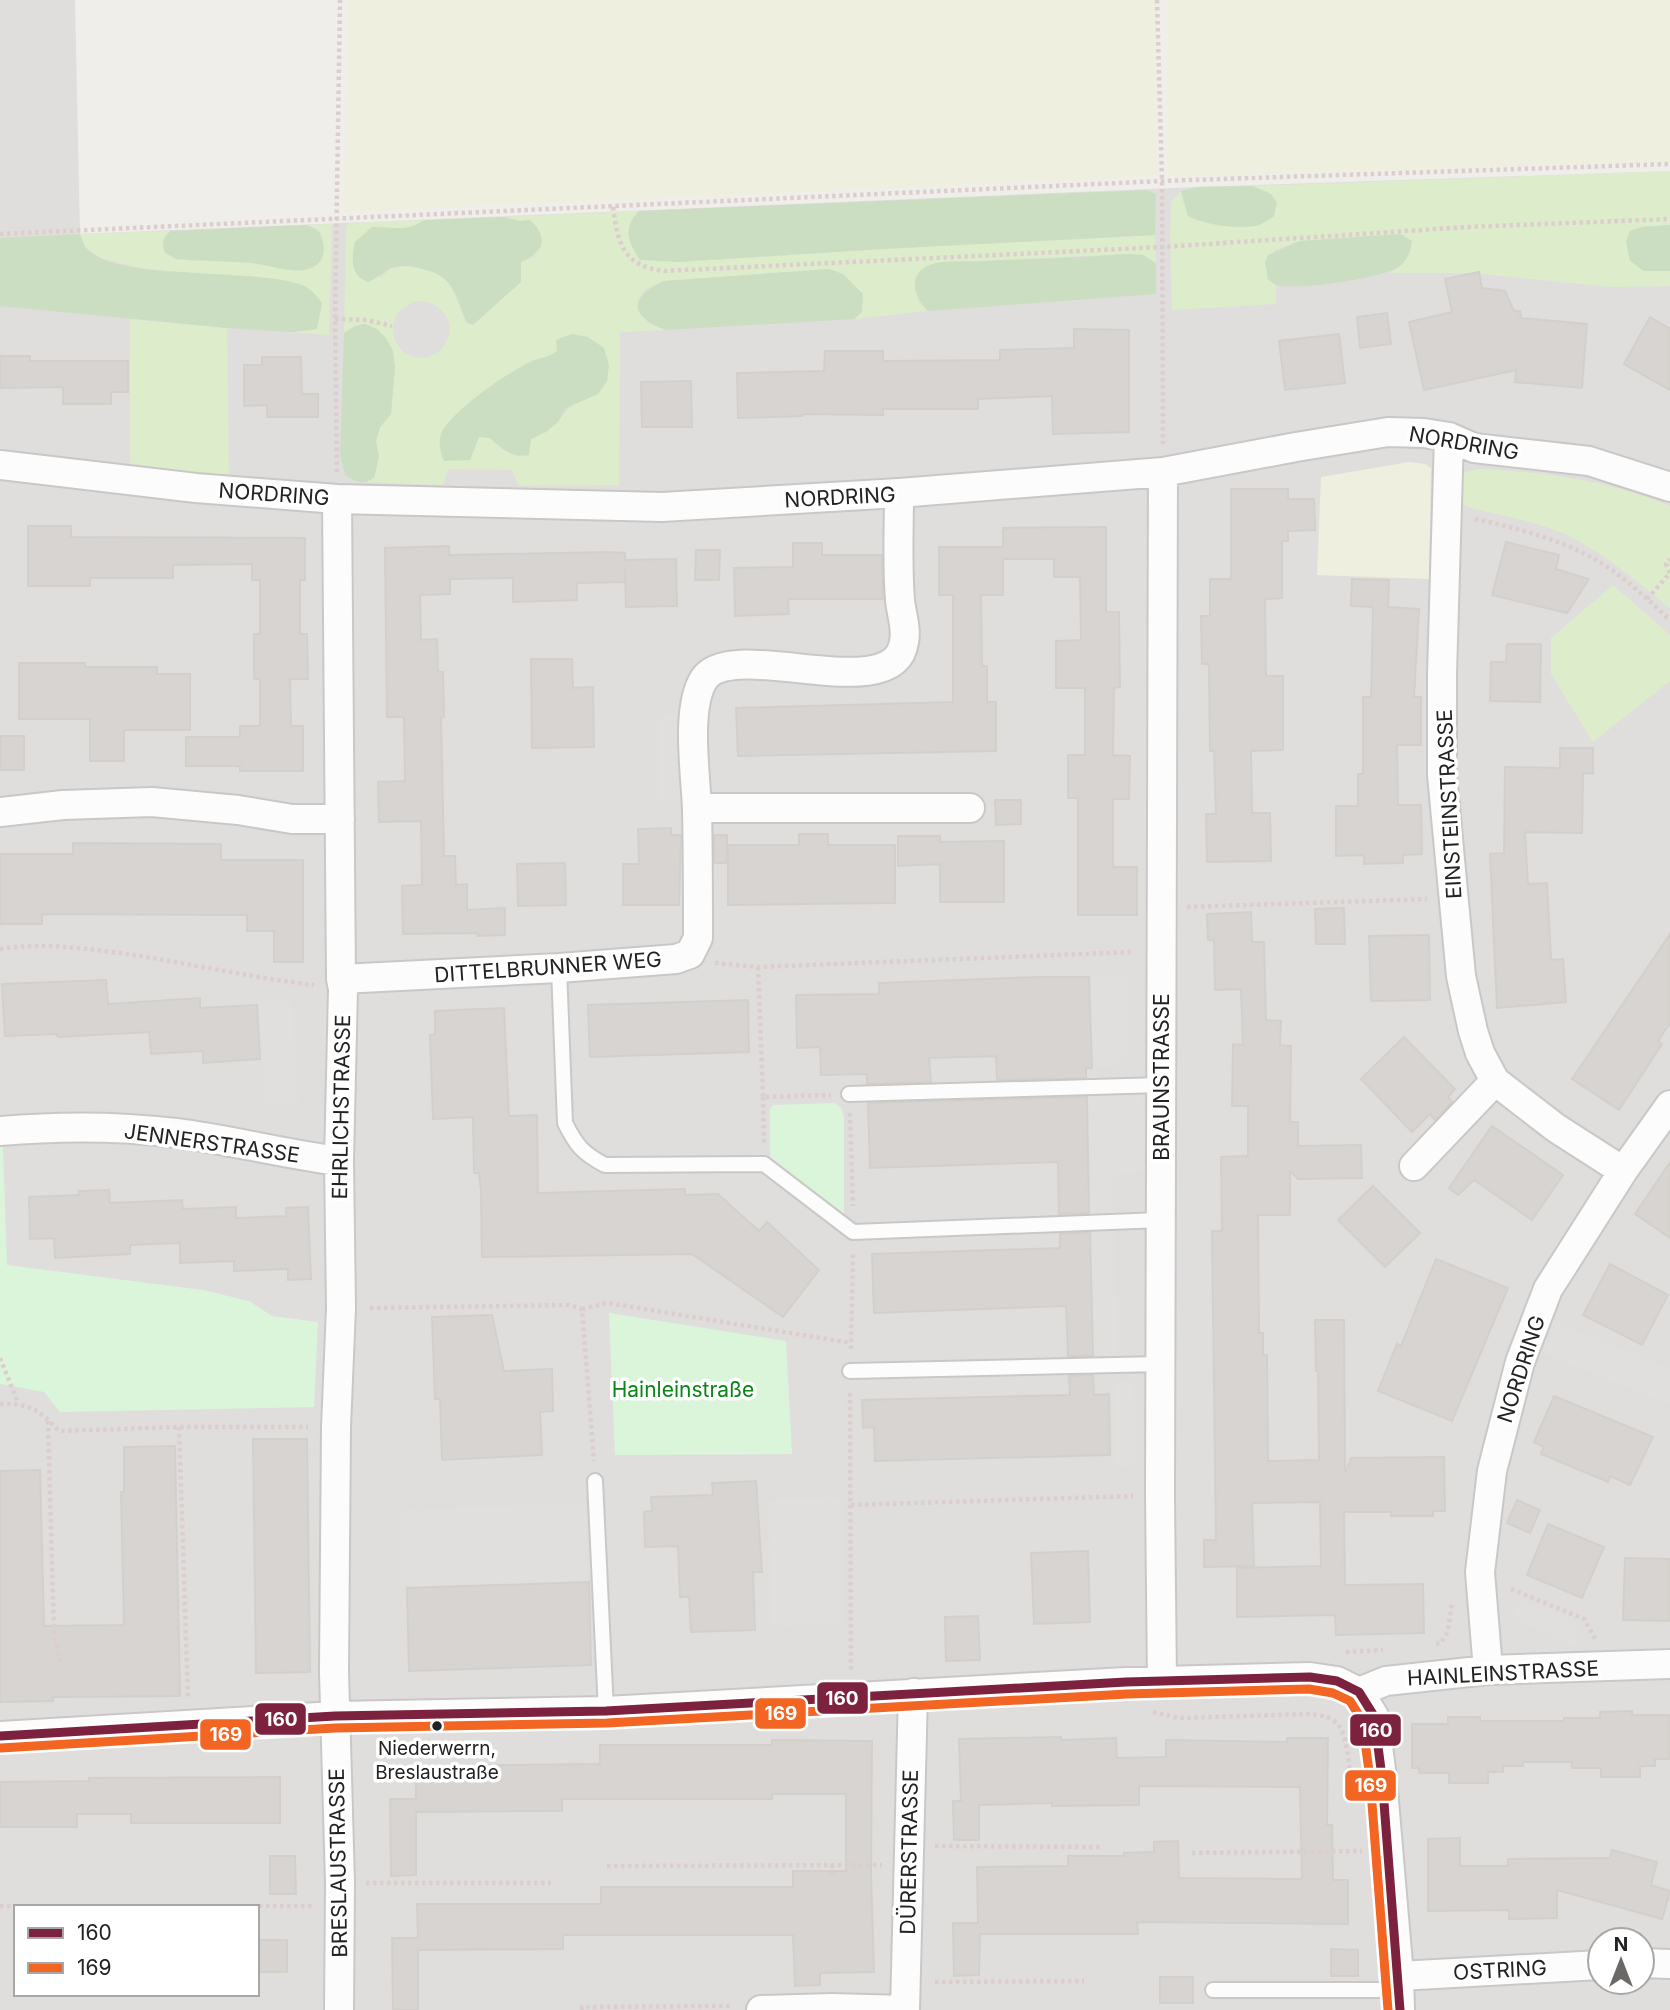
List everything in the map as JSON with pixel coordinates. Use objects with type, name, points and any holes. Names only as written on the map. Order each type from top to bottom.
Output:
[{"type":"street","name":"NORDRING","points":[[0,465],[196,488],[337,499],[662,507],[899,493],[1163,472],[1388,432],[1424,433],[1449,437],[1474,448],[1590,461],[1670,487]]},
{"type":"street","name":"EINSTEINSTRASSE","points":[[1449,437],[1443,775],[1461,976],[1473,1031],[1480,1053],[1495,1081],[1556,1128],[1623,1171]]},
{"type":"street","name":"BRAUNSTRASSE","points":[[1162,1682],[1160,1364],[1163,472]]},
{"type":"street","name":"DITTELBRUNNER WEG","points":[[342,984],[676,959],[690,954],[698,938],[693,723],[703,680],[713,669],[724,666],[792,667],[832,672],[872,670],[886,667],[897,657],[904,643],[900,600],[899,493]]},
{"type":"street","name":"EHRLICHSTRASSE","points":[[335,1716],[342,984],[337,499]]},
{"type":"street","points":[[0,812],[63,805],[152,802],[238,810],[292,819],[340,820]]},
{"type":"street","points":[[697,808],[970,808]]},
{"type":"street","points":[[1414,1166],[1495,1081]]},
{"type":"street","name":"NORDRING","points":[[1488,1670],[1480,1572],[1494,1458],[1520,1362],[1548,1289],[1623,1171],[1670,1105]]},
{"type":"street","name":"JENNERSTRASSE","points":[[0,1131],[88,1127],[154,1131],[339,1161]]},
{"type":"street","name":"HAINLEINSTRASSE","points":[[1359,1692],[1387,1681],[1488,1670],[1670,1664]]},
{"type":"street","points":[[0,1736],[335,1716],[606,1711],[1116,1683],[1310,1677],[1338,1681],[1359,1692],[1374,1716],[1400,1992]]},
{"type":"street","name":"DÜRERSTRASSE","points":[[906,2001],[913,1693]]},
{"type":"street","name":"BRESLAUSTRASSE","points":[[335,1716],[340,2010]]},
{"type":"street","name":"OSTRING","points":[[1400,1992],[1586,1967]]},
{"type":"street","points":[[751,2008],[832,2008],[906,2001]]},
{"type":"lane","points":[[559,968],[565,1122],[575,1144],[588,1156],[605,1164],[764,1164],[853,1232],[1161,1220]]},
{"type":"lane","points":[[849,1094],[1161,1085]]},
{"type":"lane","points":[[850,1371],[1160,1364]]},
{"type":"lane","points":[[595,1481],[606,1711]]},
{"type":"lane","points":[[1213,1990],[1400,1992]]},
{"type":"path","points":[[337,499],[335,319],[340,0]]},
{"type":"path","points":[[1157,0],[1162,181],[1163,472]]},
{"type":"path","points":[[0,234],[1162,181],[1670,164]]},
{"type":"path","points":[[613,207],[618,238],[625,254],[648,269],[664,271],[1162,247],[1467,227],[1670,219]]},
{"type":"path","points":[[335,319],[367,320],[392,326]]},
{"type":"path","points":[[1447,513],[1522,529],[1577,551],[1610,569],[1670,620]]},
{"type":"path","points":[[1647,599],[1670,573],[1665,564],[1670,559]]},
{"type":"path","points":[[1162,908],[1454,899]]},
{"type":"path","points":[[0,949],[44,944],[158,958],[287,982],[342,984]]},
{"type":"path","points":[[690,954],[698,961],[758,967],[1162,951]]},
{"type":"path","points":[[758,967],[764,1164]]},
{"type":"path","points":[[763,1097],[849,1094],[853,1232],[850,1371],[852,1696]]},
{"type":"path","points":[[341,1308],[569,1305],[582,1309],[608,1303],[851,1343]]},
{"type":"path","points":[[582,1309],[585,1320],[595,1481]]},
{"type":"path","points":[[0,1359],[18,1403]]},
{"type":"path","points":[[0,1404],[18,1403],[36,1409],[59,1431],[178,1427],[336,1427]]},
{"type":"path","points":[[48,1420],[54,1634],[61,1665]]},
{"type":"path","points":[[178,1427],[189,1726]]},
{"type":"path","points":[[851,1505],[1160,1496]]},
{"type":"path","points":[[1480,1572],[1493,1574],[1501,1585],[1584,1619],[1598,1644],[1602,1668]]},
{"type":"path","points":[[1430,1646],[1441,1643],[1448,1631],[1452,1595]]},
{"type":"path","points":[[1340,1652],[1385,1650]]},
{"type":"path","points":[[1116,1683],[1134,1707],[1179,1718],[1309,1714],[1326,1716],[1339,1726],[1345,1744],[1353,1804]]},
{"type":"path","points":[[1357,1840],[1359,1864]]},
{"type":"path","points":[[607,1867],[832,1866],[909,1856],[1102,1847]]},
{"type":"path","points":[[1192,1853],[1388,1851]]},
{"type":"path","points":[[832,1866],[832,1876]]},
{"type":"path","points":[[28,1905],[340,1894],[551,1883]]},
{"type":"path","points":[[906,2001],[1084,1981]]},
{"type":"path","points":[[582,2010],[582,2007],[751,2008]]},
{"type":"shaded area","points":[[0,0],[75,0],[80,234],[1197,187],[1670,171],[1670,2010],[0,2010]]},
{"type":"shaded area","points":[[660,716],[685,716],[685,800],[660,800]]},
{"type":"shaded area","points":[[1127,975],[1128,1054],[1117,1067],[1092,1068],[1089,977]]},
{"type":"shaded area","points":[[291,997],[299,1105],[266,1107],[258,999]]},
{"type":"shaded area","points":[[1142,1095],[1144,1172],[1112,1174],[1118,1356],[1093,1357],[1087,1098]]},
{"type":"shaded area","points":[[1557,1323],[1670,1368],[1670,1404],[1544,1354]]},
{"type":"shaded area","points":[[1116,1381],[1134,1382],[1135,1467],[1115,1467]]},
{"type":"shaded area","points":[[842,1498],[842,1625],[771,1627],[769,1500]]},
{"type":"shaded area","points":[[586,1504],[588,1583],[400,1588],[398,1510]]},
{"type":"shaded area","points":[[1521,1599],[1581,1623],[1575,1646],[1513,1619]]},
{"type":"green space","points":[[347,0],[1158,0],[1157,173],[1152,176],[344,212]]},
{"type":"green space","points":[[1168,0],[1670,0],[1670,161],[1175,177],[1167,172]]},
{"type":"green space","points":[[1670,171],[1670,225],[1642,227],[1630,231],[1626,242],[1644,271],[1670,271],[1670,286],[1611,287],[1473,273],[1390,273],[1402,265],[1406,236],[1400,234],[1300,241],[1275,250],[1265,262],[1268,279],[1276,285],[1276,304],[1172,310],[1171,202],[1181,191],[1183,202],[1216,221],[1248,226],[1274,216],[1271,194],[1253,186]]},
{"type":"green space","points":[[1253,186],[1271,194],[1277,203],[1274,216],[1261,224],[1251,226],[1213,224],[1188,216],[1181,191],[1197,187]]},
{"type":"green space","points":[[1147,190],[1156,194],[1155,235],[678,262],[640,260],[629,236],[630,224],[639,211]]},
{"type":"green space","points":[[639,211],[631,220],[678,262],[1155,235],[1156,263],[1143,255],[1127,254],[981,261],[918,301],[928,311],[854,319],[862,312],[853,284],[829,269],[665,281],[646,289],[639,299],[647,323],[666,330],[620,332],[619,485],[519,486],[512,470],[448,469],[443,485],[366,482],[374,478],[379,457],[376,441],[380,427],[391,414],[395,367],[355,326],[344,333],[346,227],[349,223],[424,220],[414,226],[402,228],[378,227],[380,278],[391,268],[408,266],[439,273],[450,283],[466,323],[521,282],[521,262],[535,256],[520,221],[504,217]],"holes":[[[417,301],[436,306],[445,315],[450,327],[448,338],[441,349],[433,355],[420,358],[400,349],[393,328],[395,318],[403,308]],[[558,351],[579,402],[549,429],[531,439],[528,455],[512,454],[490,438],[479,437],[470,460],[460,412],[518,368]]]},
{"type":"green space","points":[[504,217],[520,221],[530,220],[540,233],[541,244],[534,254],[521,262],[521,282],[473,325],[467,323],[451,287],[439,275],[402,266],[394,267],[368,282],[358,275],[353,265],[355,242],[372,227],[405,228],[424,220]]},
{"type":"green space","points":[[332,224],[329,335],[292,332],[317,329],[322,303],[305,286],[222,275],[145,269],[103,259],[86,248],[80,234],[171,231],[167,234],[188,260],[251,263],[297,270],[309,269],[319,231],[307,225]]},
{"type":"green space","points":[[307,225],[319,231],[324,252],[316,265],[305,270],[252,263],[176,259],[165,253],[163,246],[164,238],[171,231]]},
{"type":"green space","points":[[1670,225],[1670,271],[1644,271],[1630,261],[1626,242],[1630,231],[1642,227]]},
{"type":"green space","points":[[80,234],[87,249],[103,259],[127,266],[252,276],[302,285],[313,292],[322,303],[317,329],[292,332],[227,328],[0,306],[0,238]]},
{"type":"green space","points":[[1400,234],[1412,241],[1411,248],[1403,263],[1392,270],[1361,279],[1302,286],[1277,285],[1268,279],[1265,262],[1268,255],[1300,241]]},
{"type":"green space","points":[[1143,255],[1156,263],[1156,294],[928,311],[915,288],[917,276],[921,271],[939,262]]},
{"type":"green space","points":[[829,269],[843,274],[863,294],[862,312],[854,319],[666,330],[654,325],[639,313],[639,300],[644,293],[664,281]]},
{"type":"green space","points":[[130,319],[227,328],[229,476],[130,470]]},
{"type":"green space","points":[[365,324],[377,329],[386,338],[393,351],[395,367],[391,414],[380,427],[376,441],[379,457],[374,478],[362,482],[345,475],[340,454],[344,333],[355,326]]},
{"type":"green space","points":[[572,334],[588,337],[604,348],[609,365],[607,381],[598,394],[566,408],[558,422],[531,439],[529,455],[512,454],[490,438],[479,437],[470,460],[444,461],[440,446],[441,434],[459,412],[506,376],[557,351],[556,340]]},
{"type":"green space","points":[[1409,462],[1425,464],[1431,468],[1429,579],[1317,575],[1321,477]]},
{"type":"green space","points":[[1480,469],[1577,479],[1624,490],[1670,506],[1670,609],[1612,562],[1575,539],[1536,524],[1467,507],[1461,500],[1459,480],[1465,472]]},
{"type":"green space","points":[[1613,585],[1670,635],[1670,681],[1593,742],[1551,674],[1551,638]]},
{"type":"green space","points":[[834,1103],[841,1108],[844,1116],[844,1217],[770,1159],[770,1109],[773,1105]]},
{"type":"green space","points":[[0,1147],[3,1147],[7,1265],[203,1290],[249,1301],[272,1316],[318,1322],[314,1407],[60,1412],[44,1392],[0,1384]]},
{"type":"green space","name":"Hainleinstraße","points":[[609,1313],[786,1341],[792,1454],[615,1455]]},
{"type":"building","points":[[1479,272],[1482,288],[1505,291],[1514,311],[1520,311],[1521,318],[1587,324],[1582,388],[1515,382],[1516,370],[1424,390],[1409,322],[1452,312],[1445,279]]},
{"type":"building","points":[[1387,313],[1391,344],[1360,348],[1357,317]]},
{"type":"building","points":[[1650,317],[1670,329],[1670,390],[1624,364]]},
{"type":"building","points":[[1074,329],[1129,330],[1129,432],[1053,434],[1052,396],[978,399],[978,409],[883,409],[883,415],[802,414],[738,418],[737,373],[824,371],[825,351],[883,351],[883,361],[1000,360],[1000,350],[1074,348]]},
{"type":"building","points":[[1339,334],[1345,383],[1285,390],[1279,341]]},
{"type":"building","points":[[0,356],[30,356],[30,361],[128,361],[128,392],[111,392],[111,404],[63,404],[63,387],[0,388]]},
{"type":"building","points":[[262,357],[301,357],[302,394],[318,394],[318,417],[267,417],[267,405],[244,406],[244,365],[262,365]]},
{"type":"building","points":[[691,381],[692,427],[642,427],[641,382]]},
{"type":"building","points":[[1231,489],[1288,489],[1288,499],[1314,499],[1315,530],[1288,531],[1288,541],[1282,541],[1282,598],[1265,599],[1266,676],[1283,676],[1283,750],[1251,751],[1252,813],[1270,813],[1271,861],[1207,862],[1206,814],[1216,814],[1214,751],[1210,751],[1209,664],[1202,664],[1201,616],[1210,616],[1210,579],[1231,579]]},
{"type":"building","points":[[28,526],[71,526],[71,537],[305,538],[305,580],[300,580],[300,634],[307,634],[308,679],[290,679],[291,726],[303,726],[303,771],[240,771],[240,766],[186,766],[186,737],[240,737],[240,726],[260,726],[260,679],[254,679],[254,634],[260,634],[260,580],[252,580],[252,564],[173,565],[173,578],[90,578],[90,586],[28,586]]},
{"type":"building","points":[[1106,527],[1106,612],[1119,612],[1120,687],[1114,688],[1113,755],[1130,756],[1129,799],[1113,799],[1113,867],[1137,867],[1137,915],[1078,915],[1078,798],[1068,798],[1068,755],[1085,755],[1085,688],[1056,688],[1056,641],[1081,640],[1080,577],[1054,577],[1054,559],[1003,559],[1003,595],[981,595],[982,666],[987,666],[987,702],[996,702],[996,751],[738,756],[736,708],[953,702],[953,595],[939,595],[939,547],[1003,547],[1003,528]]},
{"type":"building","points":[[1506,542],[1559,555],[1556,569],[1589,579],[1567,613],[1492,595]]},
{"type":"building","points":[[793,543],[822,543],[822,555],[882,555],[883,599],[788,599],[789,614],[735,616],[734,568],[793,567]]},
{"type":"building","points":[[449,546],[449,555],[608,552],[625,553],[625,560],[676,559],[677,606],[626,607],[625,569],[625,582],[577,583],[577,600],[513,602],[513,578],[450,579],[450,594],[420,595],[421,640],[437,639],[438,672],[443,672],[444,717],[441,717],[444,856],[455,856],[456,885],[467,884],[467,910],[505,908],[505,935],[403,934],[402,886],[422,885],[421,821],[379,822],[378,782],[405,781],[404,717],[387,717],[385,548]]},
{"type":"building","points":[[696,550],[720,550],[719,580],[695,580]]},
{"type":"building","points":[[1352,579],[1389,580],[1388,607],[1419,609],[1414,697],[1421,697],[1421,745],[1397,745],[1398,805],[1421,805],[1422,854],[1403,855],[1403,863],[1364,864],[1364,855],[1336,856],[1336,806],[1358,806],[1358,774],[1363,774],[1363,697],[1371,697],[1373,607],[1351,606]]},
{"type":"building","points":[[1507,644],[1541,644],[1540,702],[1490,701],[1491,662],[1506,662]]},
{"type":"building","points":[[531,659],[572,659],[573,688],[593,687],[594,747],[532,748]]},
{"type":"building","points":[[19,663],[157,667],[157,674],[190,674],[190,730],[124,730],[124,761],[90,761],[90,719],[19,719]]},
{"type":"building","points":[[1,736],[24,736],[24,770],[0,770]]},
{"type":"building","points":[[1560,748],[1593,748],[1593,774],[1583,773],[1582,833],[1525,832],[1528,884],[1547,883],[1551,960],[1563,959],[1566,1002],[1497,1008],[1490,854],[1504,853],[1505,767],[1560,768]]},
{"type":"building","points":[[995,800],[1021,800],[1021,824],[996,825]]},
{"type":"building","points":[[671,828],[671,835],[681,835],[679,905],[623,905],[623,864],[639,864],[638,829]]},
{"type":"building","points":[[799,834],[828,834],[828,845],[895,845],[895,903],[728,905],[728,845],[799,845]]},
{"type":"building","points":[[714,835],[727,835],[727,863],[714,863]]},
{"type":"building","points":[[898,836],[940,836],[940,842],[1004,841],[1004,902],[940,902],[940,864],[898,866]]},
{"type":"building","points":[[73,843],[221,844],[221,860],[303,860],[303,962],[274,962],[274,931],[247,931],[247,915],[42,914],[42,924],[0,924],[0,854],[73,854]]},
{"type":"building","points":[[565,863],[566,905],[518,906],[517,864]]},
{"type":"building","points":[[1344,908],[1345,944],[1316,944],[1315,909]]},
{"type":"building","points":[[1251,912],[1252,942],[1264,942],[1266,1020],[1281,1021],[1280,1045],[1291,1046],[1290,1122],[1298,1122],[1298,1146],[1361,1145],[1362,1178],[1298,1179],[1290,1171],[1290,1215],[1258,1215],[1259,1333],[1263,1333],[1263,1355],[1267,1355],[1268,1461],[1319,1460],[1315,1320],[1344,1320],[1345,1473],[1351,1458],[1444,1457],[1445,1511],[1433,1511],[1433,1516],[1391,1516],[1391,1512],[1344,1512],[1345,1585],[1423,1584],[1424,1633],[1336,1635],[1335,1615],[1237,1617],[1237,1568],[1321,1566],[1320,1502],[1252,1503],[1254,1566],[1204,1567],[1204,1540],[1216,1540],[1212,1231],[1222,1231],[1221,1157],[1248,1156],[1248,1106],[1232,1106],[1233,1044],[1243,1045],[1241,989],[1215,990],[1214,940],[1208,940],[1207,914]]},
{"type":"building","points":[[1670,934],[1670,1023],[1658,1041],[1662,1044],[1619,1110],[1572,1079]]},
{"type":"building","points":[[1429,935],[1430,1000],[1371,1001],[1369,936]]},
{"type":"building","points":[[1089,977],[1092,1068],[1086,1068],[1086,1078],[997,1080],[996,1056],[929,1058],[931,1082],[867,1084],[867,1074],[821,1075],[820,1047],[797,1048],[796,995],[879,994],[879,983]]},
{"type":"building","points":[[106,980],[108,1004],[200,998],[200,1008],[257,1005],[260,1059],[203,1063],[203,1051],[151,1054],[149,1032],[58,1037],[57,1034],[5,1036],[2,984]]},
{"type":"building","points":[[748,1000],[749,1052],[590,1057],[588,1005]]},
{"type":"building","points":[[504,1008],[509,1116],[537,1115],[538,1193],[685,1189],[685,1195],[718,1194],[759,1231],[767,1222],[819,1270],[783,1317],[692,1254],[482,1257],[481,1191],[479,1173],[474,1173],[473,1117],[433,1119],[430,1035],[435,1034],[435,1011]]},
{"type":"building","points":[[1404,1037],[1455,1089],[1448,1097],[1452,1102],[1435,1120],[1430,1114],[1412,1132],[1361,1079]]},
{"type":"building","points":[[1087,1097],[1089,1213],[1059,1214],[1058,1162],[870,1168],[868,1103]]},
{"type":"building","points":[[1492,1126],[1563,1175],[1532,1220],[1474,1180],[1458,1195],[1449,1188]]},
{"type":"building","points":[[1670,1162],[1670,1238],[1635,1214]]},
{"type":"building","points":[[1373,1186],[1420,1233],[1385,1267],[1338,1220]]},
{"type":"building","points":[[109,1190],[110,1203],[182,1200],[183,1209],[236,1207],[236,1218],[286,1216],[286,1208],[308,1207],[311,1279],[288,1280],[288,1269],[234,1271],[234,1261],[180,1263],[180,1243],[130,1245],[130,1254],[55,1258],[54,1238],[30,1239],[29,1197],[79,1195],[79,1191]]},
{"type":"building","points":[[1090,1232],[1093,1356],[1068,1356],[1066,1306],[874,1313],[872,1254],[1060,1248],[1060,1234]]},
{"type":"building","points":[[1436,1259],[1508,1288],[1452,1421],[1378,1391],[1397,1344],[1401,1346]]},
{"type":"building","points":[[1610,1264],[1668,1295],[1642,1345],[1583,1315]]},
{"type":"building","points":[[492,1315],[504,1371],[552,1369],[553,1411],[540,1412],[542,1455],[442,1460],[440,1399],[435,1399],[432,1317]]},
{"type":"building","points":[[1093,1375],[1094,1395],[1109,1394],[1110,1455],[875,1461],[874,1427],[863,1428],[862,1400],[1070,1395],[1069,1376]]},
{"type":"building","points":[[1554,1396],[1653,1437],[1630,1485],[1610,1476],[1608,1482],[1541,1454],[1544,1447],[1534,1442]]},
{"type":"building","points":[[253,1439],[307,1439],[310,1672],[256,1673]]},
{"type":"building","points":[[175,1446],[180,1696],[53,1697],[53,1701],[0,1702],[0,1471],[40,1470],[44,1626],[124,1625],[121,1492],[124,1492],[124,1447]]},
{"type":"building","points":[[756,1481],[762,1572],[753,1572],[755,1630],[691,1632],[689,1597],[680,1597],[678,1546],[645,1547],[644,1512],[652,1511],[651,1497],[713,1495],[712,1483]]},
{"type":"building","points":[[1517,1500],[1540,1510],[1530,1533],[1507,1523]]},
{"type":"building","points":[[1548,1524],[1604,1547],[1582,1598],[1527,1575]]},
{"type":"building","points":[[1088,1551],[1090,1622],[1034,1624],[1031,1553]]},
{"type":"building","points":[[1625,1558],[1670,1559],[1670,1621],[1623,1620]]},
{"type":"building","points":[[589,1582],[591,1665],[409,1671],[407,1588]]},
{"type":"building","points":[[978,1616],[980,1660],[946,1661],[945,1617]]},
{"type":"building","points":[[1632,1711],[1632,1715],[1670,1715],[1670,1759],[1655,1759],[1655,1766],[1640,1766],[1640,1777],[1601,1777],[1601,1768],[1572,1768],[1572,1762],[1523,1762],[1523,1766],[1503,1766],[1503,1772],[1488,1772],[1488,1783],[1449,1783],[1449,1773],[1419,1773],[1419,1768],[1412,1768],[1412,1724],[1448,1724],[1448,1717],[1480,1717],[1480,1721],[1564,1721],[1564,1718],[1600,1718],[1600,1712]]},
{"type":"building","points":[[1061,1737],[1061,1740],[1116,1738],[1117,1758],[1166,1757],[1166,1740],[1287,1742],[1287,1738],[1328,1738],[1327,1825],[1332,1825],[1333,1880],[1348,1880],[1348,1924],[1137,1922],[1138,1934],[980,1934],[979,1975],[954,1976],[953,1923],[978,1923],[977,1867],[1068,1866],[1068,1856],[1124,1856],[1124,1853],[1154,1852],[1154,1842],[1178,1841],[1179,1878],[1302,1879],[1300,1787],[1139,1786],[1139,1805],[979,1805],[979,1840],[954,1840],[953,1801],[961,1801],[959,1739]]},
{"type":"building","points":[[772,1740],[872,1741],[871,1872],[874,1972],[820,1973],[820,1985],[795,1986],[793,1935],[563,1935],[563,1949],[418,1950],[418,2010],[393,2010],[392,1938],[418,1938],[417,1904],[601,1904],[601,1887],[793,1887],[793,1871],[846,1871],[846,1794],[772,1794],[772,1799],[562,1799],[562,1811],[416,1812],[416,1875],[391,1876],[390,1799],[416,1799],[416,1766],[600,1764],[600,1745],[772,1745]]},
{"type":"building","points":[[280,1777],[280,1823],[131,1823],[131,1814],[77,1814],[77,1827],[0,1827],[0,1782],[89,1781],[89,1778]]},
{"type":"building","points":[[1460,1838],[1460,1866],[1508,1866],[1508,1859],[1610,1858],[1612,1850],[1657,1862],[1651,1885],[1670,1891],[1662,1919],[1557,1890],[1557,1918],[1509,1919],[1509,1910],[1428,1911],[1428,1839]]},
{"type":"building","points":[[270,1856],[295,1856],[296,1894],[270,1894]]},
{"type":"building","points":[[259,1940],[287,1940],[287,1972],[259,1972]]},
{"type":"building","points":[[1331,1949],[1358,1950],[1358,1976],[1331,1976]]},
{"type":"building","points":[[1160,1977],[1193,1977],[1193,2003],[1160,2003]]},
{"type":"transit line","name":"160","points":[[0,1736],[335,1716],[606,1711],[1126,1682],[1310,1677],[1337,1681],[1359,1692],[1374,1716],[1382,1777],[1400,2010]]},
{"type":"transit line","name":"169","points":[[1,1748],[335,1728],[607,1723],[1127,1694],[1309,1689],[1333,1693],[1350,1701],[1362,1720],[1370,1778],[1388,2010]]},
{"type":"place","name":"Niederwerrn, Breslaustraße","points":[[437,1726]]}]
